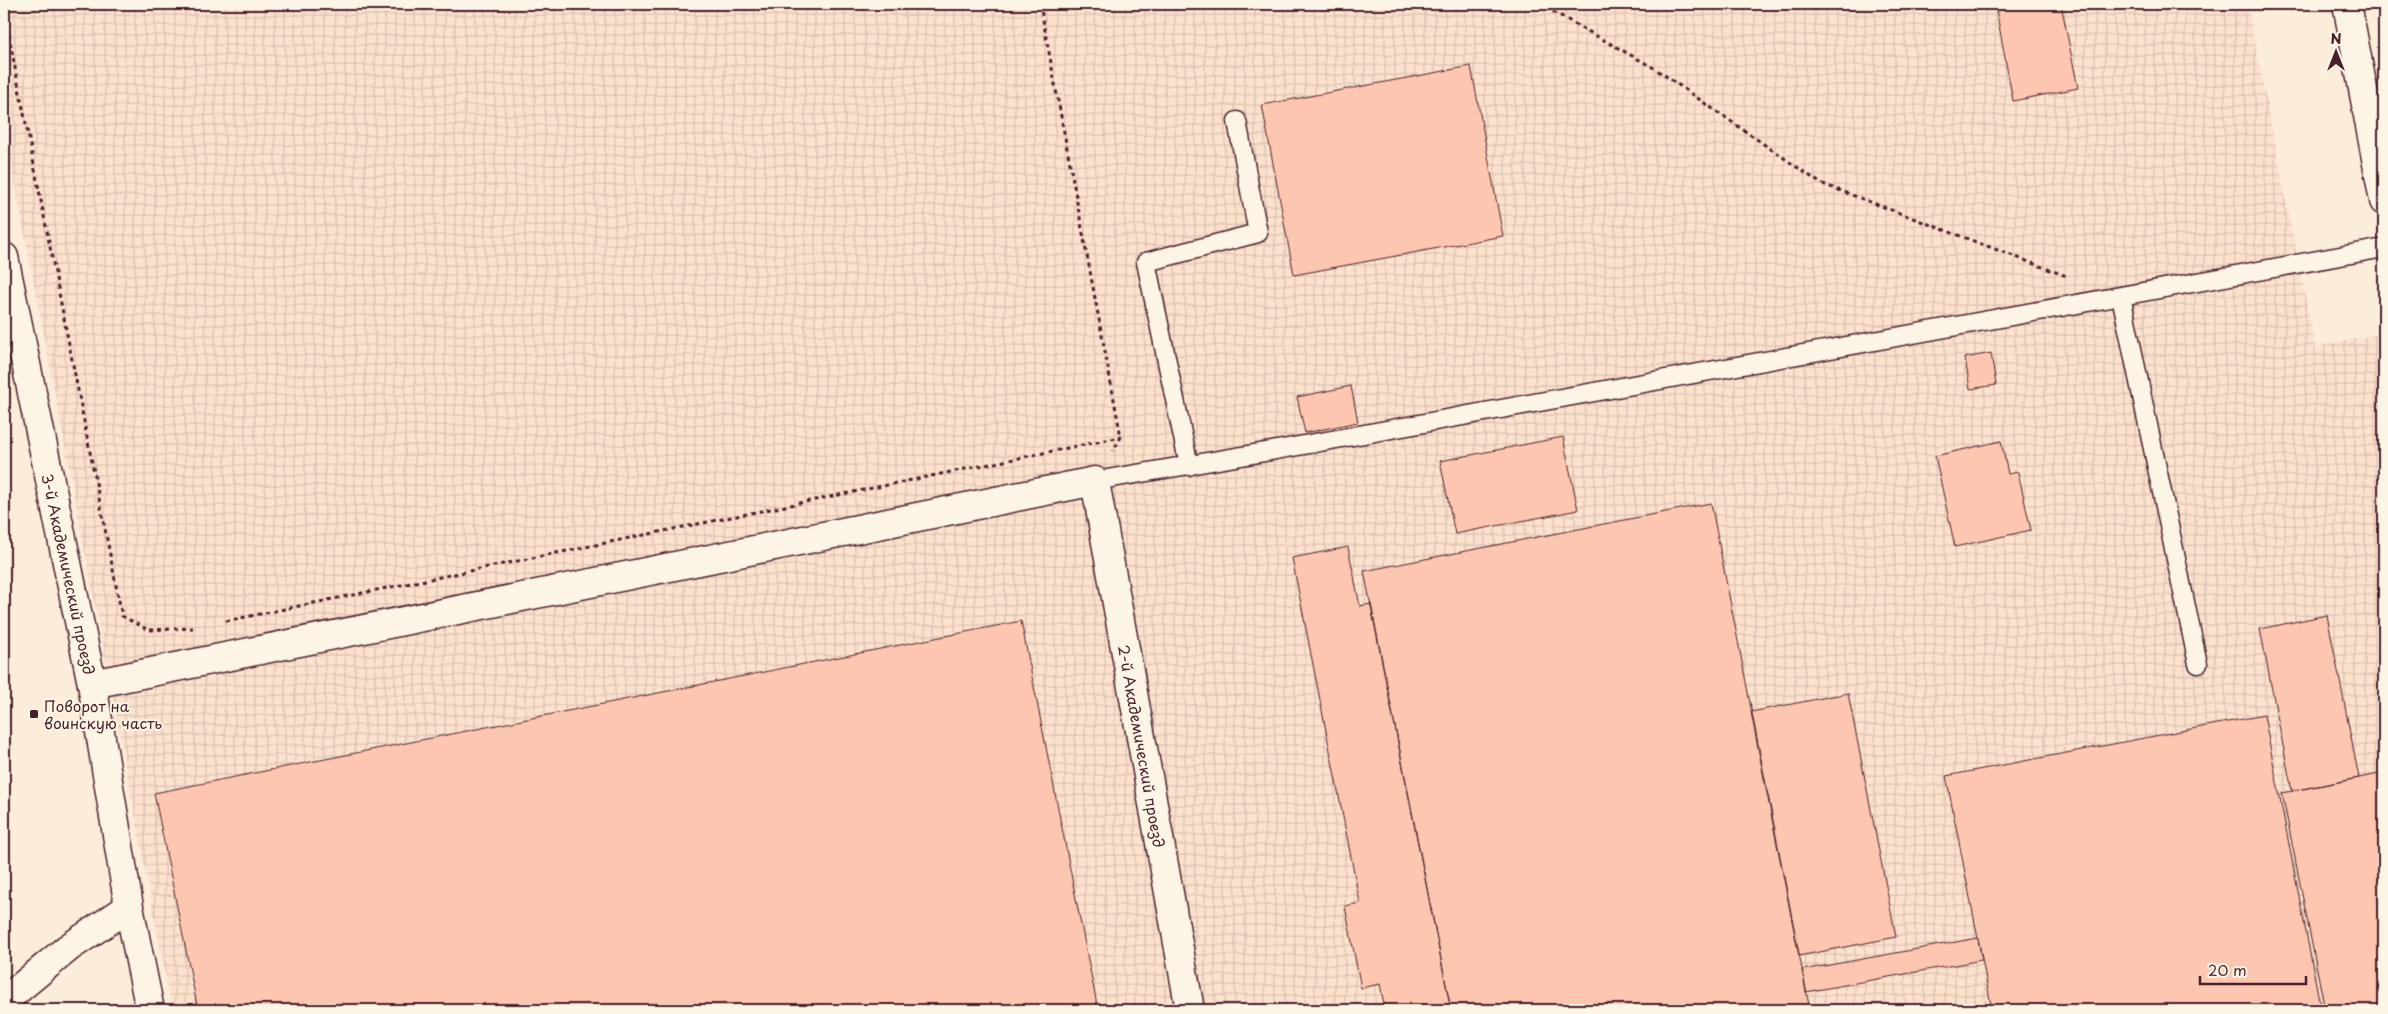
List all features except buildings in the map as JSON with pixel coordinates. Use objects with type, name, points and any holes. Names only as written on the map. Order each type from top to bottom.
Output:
[{"type":"street","points":[[2347,4],[2384,201]]},
{"type":"street","name":"3-й Академический проезд","points":[[4,257],[92,684],[129,907],[150,1010]]},
{"type":"street","points":[[92,684],[1095,481]]},
{"type":"street","name":"2-й Академический проезд","points":[[1095,481],[1190,1010]]},
{"type":"street","points":[[4,1001],[68,948],[129,907]]},
{"type":"lane","points":[[1189,466],[1146,262],[1258,233],[1237,121]]},
{"type":"lane","points":[[1095,481],[1189,466],[2384,248]]},
{"type":"lane","points":[[2121,296],[2198,664]]},
{"type":"path","points":[[1040,4],[1121,437],[1095,481]]},
{"type":"path","points":[[1539,4],[1654,68],[1820,183],[2076,279]]},
{"type":"path","points":[[4,11],[122,616],[148,630],[200,627]]},
{"type":"path","points":[[219,623],[1121,437]]},
{"type":"shaded area","points":[[4,4],[2247,4],[2315,347],[2384,333],[2384,1010],[172,1010],[4,125]]},
{"type":"place","name":"Поворот на воинскую часть","points":[[34,714]]}]
